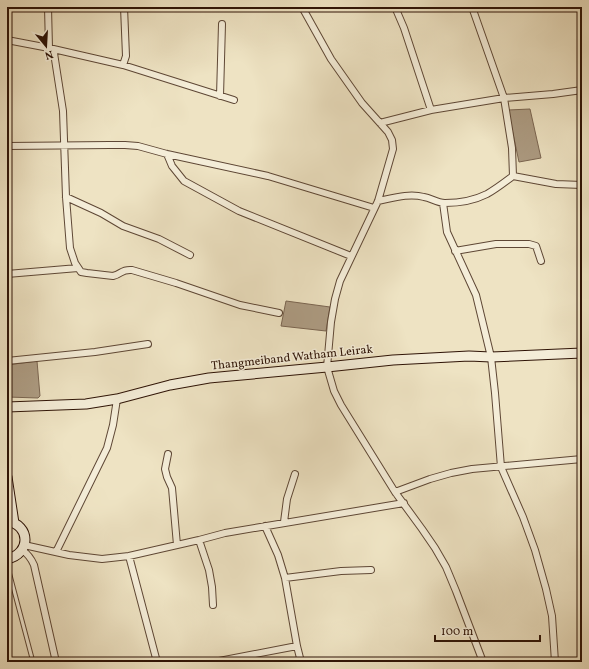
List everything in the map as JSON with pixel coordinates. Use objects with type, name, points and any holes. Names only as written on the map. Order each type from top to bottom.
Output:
[{"type":"street","points":[[48,7],[49,48],[54,53],[62,111],[70,248],[75,263],[81,272],[113,276],[117,275],[122,270],[132,270],[240,305],[279,313]]},
{"type":"street","points":[[123,65],[126,56],[124,7]]},
{"type":"street","points":[[302,7],[331,59],[362,103],[388,132],[392,140],[393,149],[378,201],[340,280],[331,322],[327,367],[334,392],[341,405],[395,492],[435,548],[446,567],[483,662]]},
{"type":"street","points":[[395,7],[404,28],[431,110]]},
{"type":"street","points":[[472,7],[504,98],[512,148],[513,176]]},
{"type":"street","points":[[220,96],[222,24]]},
{"type":"street","points":[[7,40],[123,65],[234,100]]},
{"type":"street","points":[[380,123],[431,110],[504,98],[582,90]]},
{"type":"street","points":[[7,146],[138,146],[268,176],[374,208]]},
{"type":"street","points":[[168,154],[172,166],[184,181],[239,211],[351,256]]},
{"type":"street","points":[[378,201],[416,195],[443,203],[471,199],[487,194],[513,176],[556,184],[582,185]]},
{"type":"street","points":[[66,197],[101,213],[123,226],[159,239],[190,255]]},
{"type":"street","points":[[443,203],[447,232],[476,295],[491,357],[501,467],[523,517],[535,550],[546,589],[552,616],[555,662]]},
{"type":"street","points":[[455,251],[496,244],[529,244],[536,246],[541,261]]},
{"type":"street","points":[[7,274],[78,268]]},
{"type":"street","points":[[7,361],[96,352],[148,344]]},
{"type":"street","name":"Thangmeiband Watham Leirak","points":[[7,407],[86,404],[117,399],[170,385],[209,378],[393,360],[582,353]]},
{"type":"street","points":[[56,552],[107,448],[113,425],[117,399]]},
{"type":"street","points":[[168,454],[165,469],[172,488],[177,545]]},
{"type":"street","points":[[395,492],[430,479],[472,469],[582,459]]},
{"type":"street","points":[[284,522],[287,499],[295,474]]},
{"type":"street","points":[[7,477],[11,522],[20,527],[25,539],[19,554],[13,558],[7,559]]},
{"type":"street","points":[[23,547],[102,559],[129,556],[225,533],[404,503]]},
{"type":"street","points":[[265,526],[278,555],[285,578],[301,662]]},
{"type":"street","points":[[199,540],[209,570],[213,605]]},
{"type":"street","points":[[23,547],[32,559],[34,565],[56,662]]},
{"type":"street","points":[[129,556],[157,662]]},
{"type":"street","points":[[285,578],[341,571],[371,570]]},
{"type":"street","points":[[214,662],[297,646]]},
{"type":"lane","points":[[7,564],[34,662]]},
{"type":"shaded area","points":[[530,109],[541,158],[519,162],[508,110]]},
{"type":"shaded area","points":[[286,301],[330,307],[326,331],[281,326]]},
{"type":"shaded area","points":[[37,361],[40,396],[38,398],[7,397],[7,365]]}]
